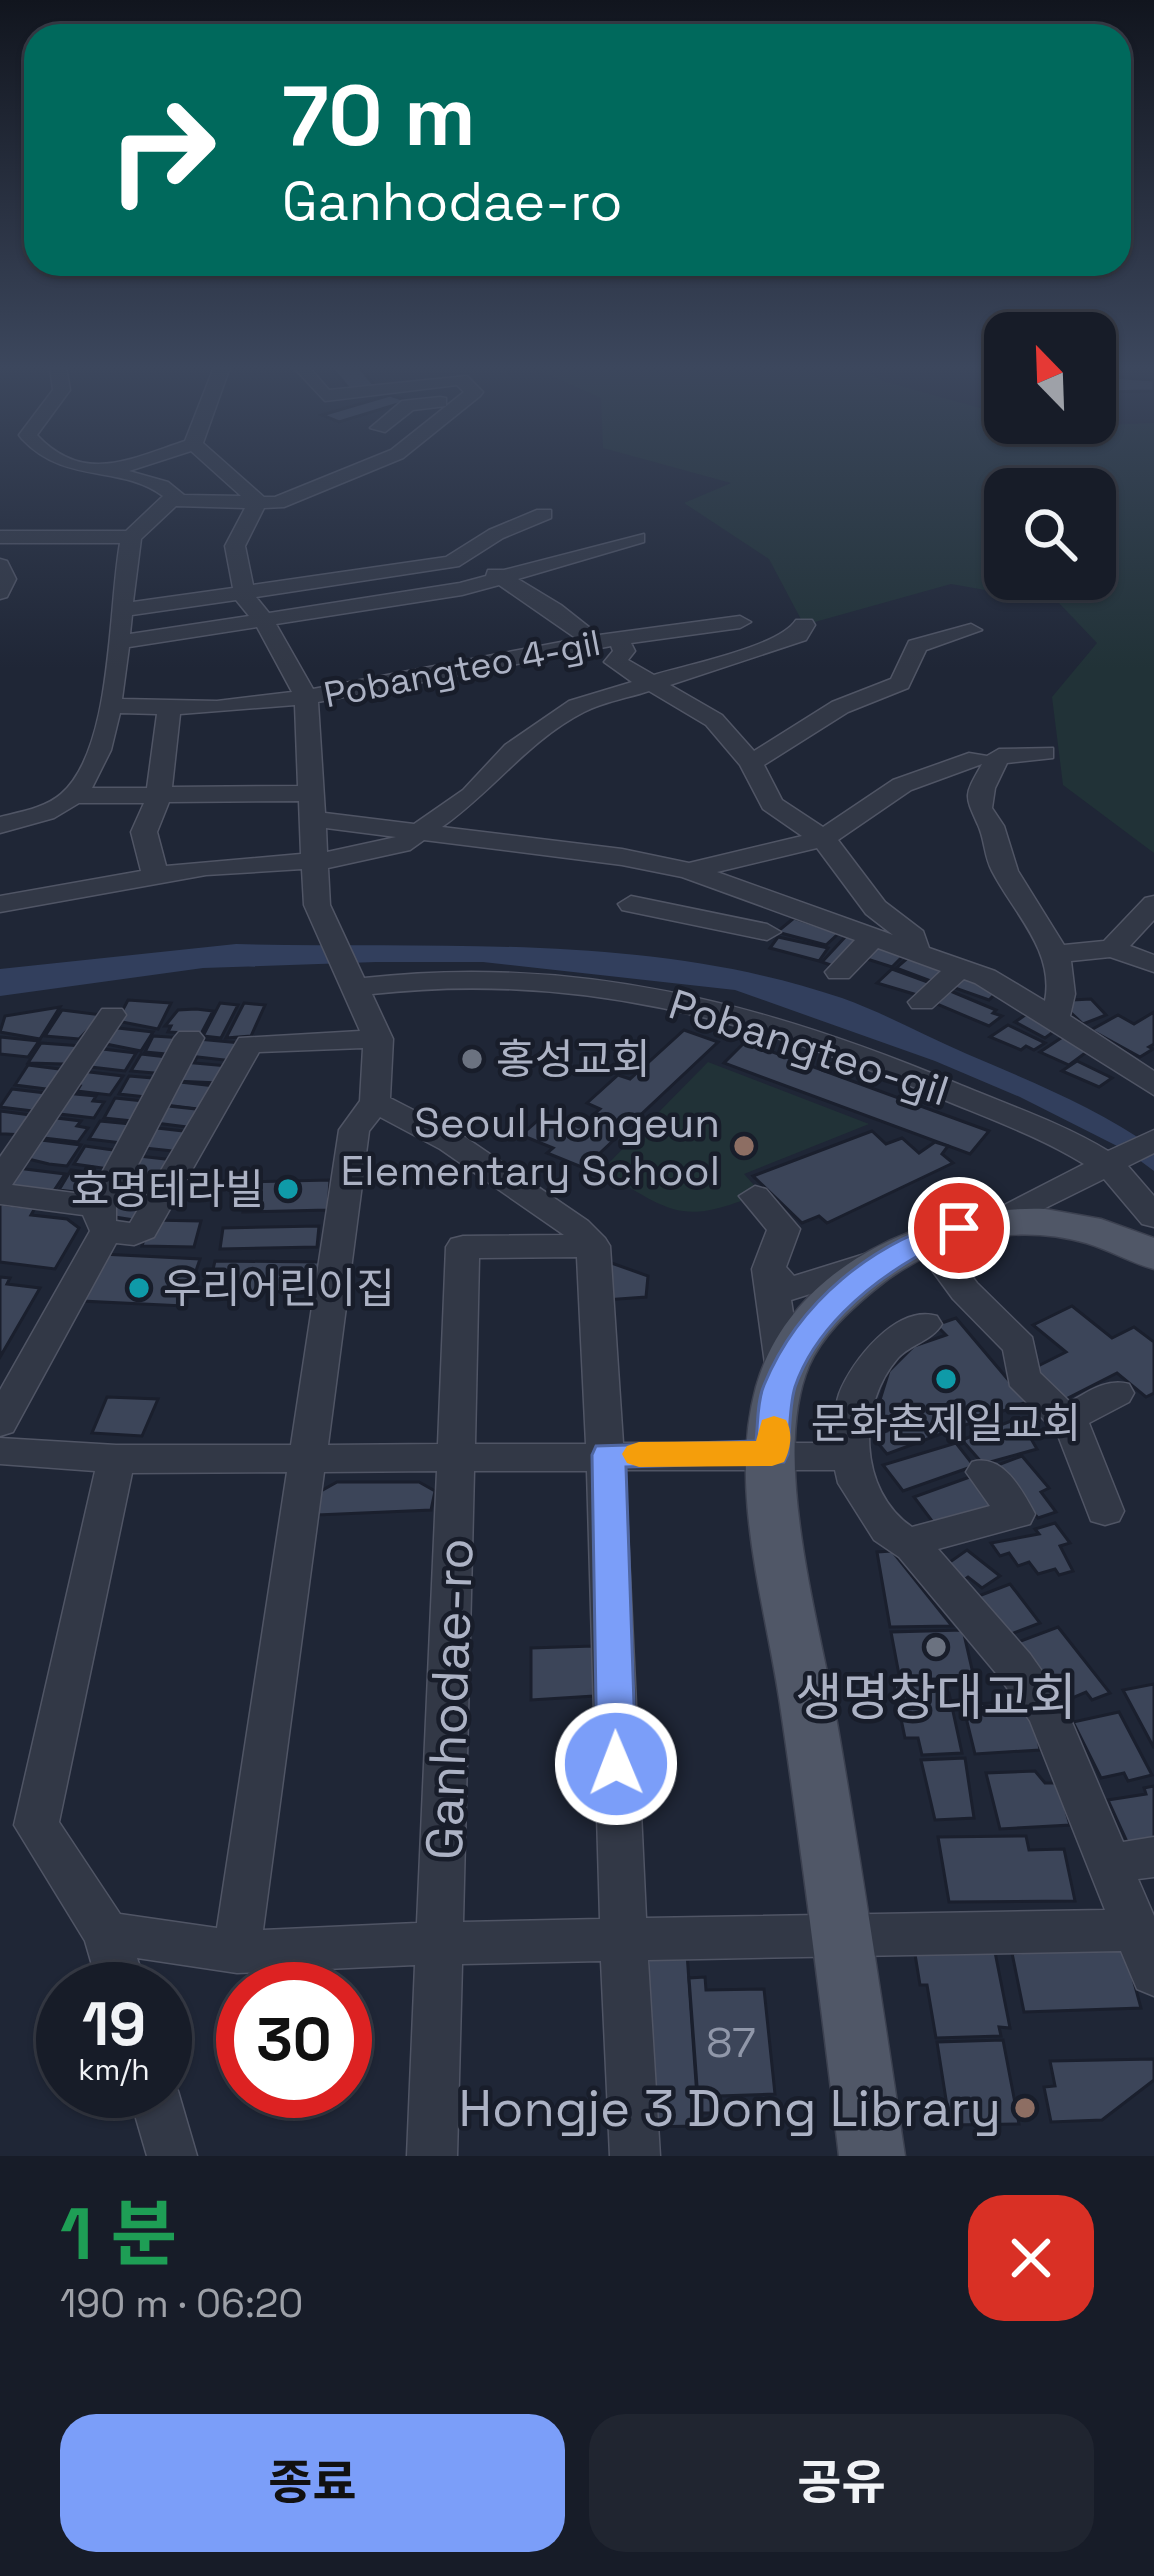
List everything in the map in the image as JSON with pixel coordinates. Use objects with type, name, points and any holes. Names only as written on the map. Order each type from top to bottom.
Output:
[{"type":"main road","points":[[872,2156],[772,1454],[784,1371],[809,1331],[844,1291],[911,1246],[999,1221],[1060,1224],[1154,1255]]},
{"type":"street","points":[[0,825],[56,808],[75,796],[88,776],[122,642],[131,537],[175,496],[170,490],[87,468]]},
{"type":"street","points":[[102,474],[122,468]]},
{"type":"street","points":[[220,468],[258,502]]},
{"type":"street","points":[[171,500],[278,503],[364,468]]},
{"type":"street","points":[[237,1952],[354,1130],[375,1102],[378,1039],[317,904],[306,697],[265,621],[244,593],[235,546],[258,502]]},
{"type":"street","points":[[123,610],[452,562],[496,534],[544,514]]},
{"type":"street","points":[[496,534],[504,552],[494,572],[554,609],[594,642]]},
{"type":"street","points":[[0,537],[131,537]]},
{"type":"street","points":[[122,642],[501,579],[638,538]]},
{"type":"street","points":[[0,565],[6,579],[0,593]]},
{"type":"street","name":"Pobangteo 4-gil","points":[[109,706],[217,708],[306,697],[594,642],[740,622]]},
{"type":"street","points":[[0,904],[155,876],[348,859],[401,845],[424,833],[484,785],[513,750],[563,714],[651,681],[765,648],[798,635],[804,625]]},
{"type":"street","points":[[751,763],[841,707],[900,683],[917,646],[970,630]]},
{"type":"street","name":"Pobangteo 4-gil","points":[[618,639],[624,651],[615,662],[651,681]]},
{"type":"street","points":[[651,681],[713,720],[751,763],[772,804],[823,839],[874,908],[913,937],[916,951]]},
{"type":"street","points":[[155,876],[144,832],[158,798],[169,707]]},
{"type":"street","points":[[1045,753],[999,756],[980,794],[980,810],[993,827],[994,849],[1054,954],[1065,993],[1055,1018]]},
{"type":"street","points":[[790,906],[761,940],[623,913],[678,869],[823,839],[902,785],[976,758]]},
{"type":"street","points":[[75,796],[312,806],[424,833],[678,869],[962,967],[1120,1058],[1154,1087]]},
{"type":"street","points":[[1112,950],[1154,904]]},
{"type":"street","points":[[839,972],[874,936]]},
{"type":"street","points":[[1054,954],[1112,950],[1154,964]]},
{"type":"street","points":[[922,1002],[962,967]]},
{"type":"street","name":"Pobangteo-gil","points":[[354,981],[505,978],[659,996],[762,1022],[878,1062],[1108,1162],[1154,1217]]},
{"type":"street","points":[[0,1180],[112,1016]]},
{"type":"street","points":[[0,1424],[189,1038]]},
{"type":"street","points":[[0,1194],[142,1230],[248,1044],[378,1039]]},
{"type":"street","points":[[375,1102],[451,1142],[576,1228],[593,1246],[608,1455],[621,1941],[635,2156]]},
{"type":"street","points":[[999,1221],[1154,1140]]},
{"type":"street","points":[[754,1196],[784,1229],[769,1269],[784,1371]]},
{"type":"street","name":"Ganhodae-ro","points":[[432,2156],[463,1246],[593,1246]]},
{"type":"street","points":[[769,1269],[782,1288],[796,1289],[911,1246],[1020,1346],[1022,1376],[1067,1419],[1105,1511]]},
{"type":"street","points":[[925,1324],[887,1348],[870,1371],[852,1415],[850,1456],[868,1502],[893,1536],[906,1543],[1016,1666],[1048,1713],[1133,1861],[1154,1974]]},
{"type":"street","points":[[1067,1419],[1116,1394]]},
{"type":"street","points":[[0,1451],[116,1459],[850,1456]]},
{"type":"street","points":[[115,1962],[106,1933],[36,1825],[116,1459]]},
{"type":"street","points":[[906,1543],[1016,1514],[985,1472]]},
{"type":"street","points":[[106,1933],[237,1952],[442,1943],[1146,1934]]},
{"type":"street","points":[[161,2118],[172,2156]]},
{"type":"shaded area","points":[[675,468],[1154,468],[1154,853],[1063,785],[1052,697],[1097,643],[1059,603],[1042,600],[1116,600],[1116,468],[984,468],[984,590],[951,584],[804,625],[769,559],[684,503],[731,483]]},
{"type":"shaded area","points":[[708,1062],[869,1124],[744,1174],[761,1193],[712,1210],[694,1212],[662,1205],[601,1171]]},
{"type":"water","points":[[236,944],[542,948],[694,962],[769,977],[858,1004],[1086,1108],[1154,1148],[1154,1171],[1127,1151],[1020,1097],[935,1061],[735,990],[483,962],[376,962],[203,968],[0,996],[0,969]]},
{"type":"building","points":[[794,918],[839,933],[826,945],[777,932]]},
{"type":"building","points":[[847,935],[864,940],[839,968],[822,962]]},
{"type":"building","points":[[778,937],[828,948],[819,961],[770,948]]},
{"type":"building","points":[[877,945],[905,954],[892,967],[864,958]]},
{"type":"building","points":[[910,956],[949,971],[936,983],[896,968]]},
{"type":"building","points":[[892,969],[936,985],[924,997],[877,983]]},
{"type":"building","points":[[965,975],[1001,988],[989,1000],[952,987]]},
{"type":"building","points":[[948,990],[1002,1016],[989,1026],[932,1002]]},
{"type":"building","points":[[1091,999],[1106,1015],[1083,1024],[1068,1010],[1072,1000]]},
{"type":"building","points":[[128,1000],[171,1003],[158,1029],[117,1021]]},
{"type":"building","points":[[220,1003],[238,1005],[221,1038],[203,1036]]},
{"type":"building","points":[[244,1003],[265,1005],[251,1036],[226,1038]]},
{"type":"building","points":[[60,1007],[40,1039],[0,1032],[5,1016]]},
{"type":"building","points":[[62,1010],[102,1015],[79,1039],[45,1036]]},
{"type":"building","points":[[178,1010],[213,1011],[201,1034],[168,1032],[171,1026],[165,1026]]},
{"type":"building","points":[[1031,1011],[1056,1030],[1045,1038],[1015,1022]]},
{"type":"building","points":[[1154,1012],[1154,1044],[1149,1047],[1153,1049],[1140,1057],[1091,1030],[1118,1015],[1134,1024]]},
{"type":"building","points":[[1008,1025],[1045,1043],[1034,1050],[1026,1046],[1021,1050],[990,1037]]},
{"type":"building","points":[[109,1027],[153,1032],[141,1051],[101,1043]]},
{"type":"building","points":[[684,1030],[718,1042],[584,1168],[547,1153],[553,1148],[521,1135],[545,1114],[579,1127],[600,1109],[587,1103],[618,1075],[630,1079]]},
{"type":"building","points":[[1067,1034],[1092,1048],[1069,1065],[1040,1052]]},
{"type":"building","points":[[153,1036],[185,1038],[177,1055],[145,1052]]},
{"type":"building","points":[[0,1037],[39,1041],[28,1057],[0,1054]]},
{"type":"building","points":[[198,1039],[241,1043],[233,1061],[189,1056]]},
{"type":"building","points":[[745,1042],[989,1131],[970,1154],[724,1063]]},
{"type":"building","points":[[41,1043],[82,1046],[64,1064],[28,1063]]},
{"type":"building","points":[[94,1048],[136,1053],[125,1071],[82,1066]]},
{"type":"building","points":[[141,1054],[176,1058],[166,1074],[131,1071]]},
{"type":"building","points":[[188,1058],[196,1059],[194,1063],[228,1066],[219,1083],[175,1081]]},
{"type":"building","points":[[1077,1061],[1112,1078],[1099,1087],[1062,1071]]},
{"type":"building","points":[[28,1065],[67,1070],[54,1090],[15,1085]]},
{"type":"building","points":[[81,1071],[123,1076],[110,1095],[77,1091],[80,1086],[71,1085]]},
{"type":"building","points":[[129,1076],[165,1079],[155,1098],[119,1094]]},
{"type":"building","points":[[171,1081],[215,1086],[206,1110],[157,1104]]},
{"type":"building","points":[[12,1089],[54,1094],[41,1112],[0,1107]]},
{"type":"building","points":[[65,1093],[96,1096],[93,1101],[104,1102],[94,1118],[51,1113]]},
{"type":"building","points":[[115,1098],[153,1102],[142,1122],[104,1118]]},
{"type":"building","points":[[159,1105],[205,1110],[195,1128],[148,1122]]},
{"type":"building","points":[[0,1111],[38,1116],[25,1135],[0,1134]]},
{"type":"building","points":[[48,1117],[81,1121],[77,1126],[88,1128],[78,1142],[35,1137]]},
{"type":"building","points":[[100,1121],[141,1125],[130,1144],[89,1139]]},
{"type":"building","points":[[147,1125],[192,1132],[182,1152],[135,1147]]},
{"type":"building","points":[[872,1131],[886,1144],[902,1138],[919,1153],[935,1142],[948,1146],[942,1154],[953,1163],[827,1223],[819,1216],[802,1223],[753,1176]]},
{"type":"building","points":[[33,1139],[81,1145],[67,1166],[49,1164],[20,1157]]},
{"type":"building","points":[[85,1146],[127,1152],[116,1170],[74,1164]]},
{"type":"building","points":[[130,1155],[174,1160],[164,1178],[120,1172]]},
{"type":"building","points":[[17,1168],[65,1174],[51,1195],[8,1187]]},
{"type":"building","points":[[71,1170],[104,1174],[92,1194],[59,1190]]},
{"type":"building","name":"효명테라빌","points":[[330,1180],[328,1210],[243,1212],[247,1182]]},
{"type":"building","points":[[123,1182],[154,1187],[134,1220],[102,1215]]},
{"type":"building","points":[[0,1204],[35,1208],[31,1215],[67,1219],[79,1228],[55,1269],[0,1262]]},
{"type":"building","points":[[150,1220],[201,1221],[194,1247],[142,1246]]},
{"type":"building","points":[[319,1226],[317,1247],[220,1249],[223,1228]]},
{"type":"building","name":"우리어린이집","points":[[101,1254],[200,1259],[184,1306],[82,1301]]},
{"type":"building","points":[[603,1260],[648,1276],[646,1297],[605,1300]]},
{"type":"building","points":[[215,1261],[322,1262],[317,1292],[208,1291]]},
{"type":"building","points":[[0,1277],[10,1278],[7,1284],[40,1288],[0,1357]]},
{"type":"building","points":[[1072,1306],[1112,1338],[1134,1327],[1154,1342],[1154,1393],[1146,1397],[1117,1373],[1064,1400],[1030,1370],[1066,1352],[1033,1325]]},
{"type":"building","name":"문화촌제일교회","points":[[956,1318],[1027,1402],[887,1454],[872,1436],[887,1431],[879,1403],[889,1371],[914,1346],[946,1335],[936,1325]]},
{"type":"building","points":[[107,1397],[158,1399],[142,1436],[92,1433]]},
{"type":"building","points":[[1019,1418],[1037,1449],[983,1464],[962,1440]]},
{"type":"building","points":[[956,1443],[974,1466],[903,1491],[883,1465]]},
{"type":"building","points":[[1022,1456],[1049,1488],[1041,1492],[1056,1512],[1038,1518],[995,1466]]},
{"type":"building","points":[[978,1474],[1004,1506],[935,1525],[914,1497]]},
{"type":"building","points":[[337,1482],[419,1482],[435,1491],[431,1510],[317,1515],[321,1491]]},
{"type":"building","points":[[1055,1523],[1070,1543],[1060,1546],[1073,1571],[1038,1574],[1029,1562],[1018,1566],[1009,1553],[1000,1556],[991,1543],[1039,1534],[1035,1529]]},
{"type":"building","points":[[967,1550],[1000,1576],[982,1588],[968,1577],[958,1584],[940,1569]]},
{"type":"building","points":[[892,1551],[952,1626],[890,1627],[877,1552]]},
{"type":"building","points":[[1010,1584],[1040,1623],[1006,1636],[976,1597]]},
{"type":"building","points":[[1058,1627],[1110,1693],[1092,1700],[1086,1692],[1063,1702],[1018,1642]]},
{"type":"building","points":[[963,1630],[974,1678],[900,1680],[891,1632]]},
{"type":"building","points":[[594,1646],[594,1696],[531,1700],[531,1648]]},
{"type":"building","points":[[936,1683],[938,1694],[949,1693],[962,1753],[922,1755],[918,1738],[905,1738],[894,1685]]},
{"type":"building","points":[[1154,1684],[1154,1748],[1123,1690]]},
{"type":"building","points":[[1032,1700],[1040,1750],[975,1754],[963,1705]]},
{"type":"building","points":[[1119,1712],[1152,1775],[1128,1781],[1124,1773],[1101,1778],[1073,1722]]},
{"type":"building","points":[[965,1758],[974,1818],[935,1820],[921,1760]]},
{"type":"building","points":[[1035,1771],[1045,1783],[1058,1783],[1070,1825],[1000,1829],[986,1773]]},
{"type":"building","points":[[1154,1786],[1154,1841],[1129,1846],[1108,1800],[1146,1794],[1144,1788]]},
{"type":"building","points":[[1026,1836],[1029,1850],[1064,1849],[1075,1901],[949,1902],[938,1837]]},
{"type":"building","points":[[994,1947],[1010,2028],[999,2027],[1001,2036],[936,2038],[927,1985],[920,1985],[914,1948]]},
{"type":"building","points":[[1125,1949],[1141,2008],[1024,2012],[1012,1953]]},
{"type":"building","points":[[687,1953],[699,2126],[643,2127],[648,1954]]},
{"type":"building","points":[[705,1977],[706,1990],[764,1989],[775,2094],[720,2096],[722,2113],[699,2113],[689,1978]]},
{"type":"building","points":[[1003,2040],[1019,2124],[950,2125],[937,2042]]},
{"type":"building","points":[[1154,2059],[1154,2080],[1102,2120],[1051,2122],[1044,2087],[1055,2086],[1050,2061]]},
{"type":"slow traffic","points":[[639,1454],[772,1454],[774,1428]]},
{"type":"place","name":"홍성교회","points":[[472,1059]]},
{"type":"place","name":"Seoul Hongeun Elementary School","points":[[744,1146]]},
{"type":"place","name":"효명테라빌","points":[[288,1189]]},
{"type":"place","name":"우리어린이집","points":[[139,1288]]},
{"type":"place","name":"문화촌제일교회","points":[[946,1379]]},
{"type":"place","name":"생명창대교회","points":[[936,1647]]},
{"type":"place","name":"Hongje 3 Dong Library","points":[[1025,2108]]},
{"type":"route","points":[[616,1764],[608,1455],[772,1454],[778,1389],[809,1331],[870,1270],[926,1239],[959,1228]]}]
